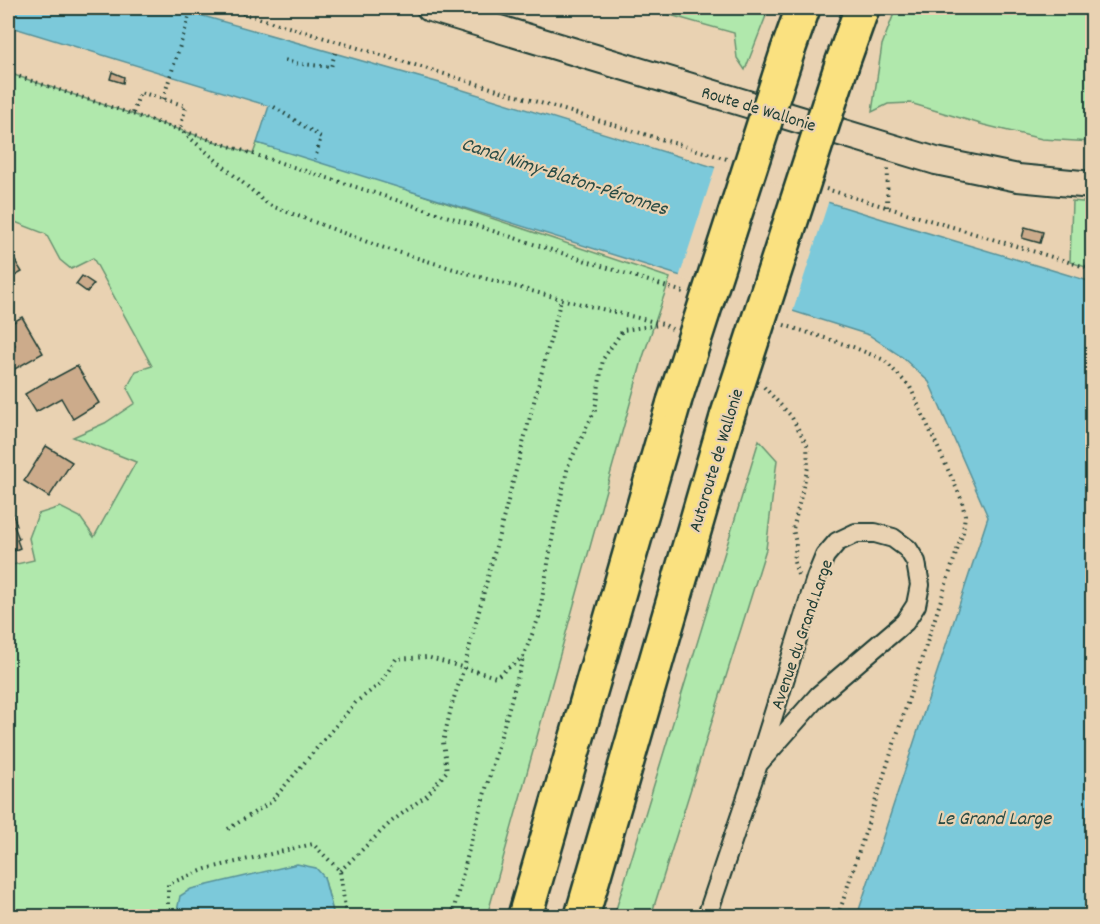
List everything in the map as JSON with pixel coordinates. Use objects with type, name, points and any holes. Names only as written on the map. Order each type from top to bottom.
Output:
[{"type":"highway","points":[[525,916],[674,402],[803,8]]},
{"type":"highway","name":"Autoroute de Wallonie","points":[[582,916],[727,417],[862,8]]},
{"type":"main road","name":"Route de Wallonie","points":[[430,8],[936,161],[1018,178],[1092,185]]},
{"type":"street","name":"Avenue du Grand Large","points":[[707,916],[825,556],[837,542],[855,533],[875,533],[893,538],[908,549],[916,561],[920,585],[916,604],[905,622],[819,695],[758,764]]},
{"type":"path","points":[[163,99],[192,8]]},
{"type":"path","points":[[225,8],[727,159]]},
{"type":"path","points":[[285,60],[331,67],[336,50]]},
{"type":"path","points":[[8,72],[683,292]]},
{"type":"path","points":[[133,113],[140,92],[186,106],[180,129]]},
{"type":"path","points":[[274,107],[321,137],[315,159]]},
{"type":"path","points":[[180,129],[269,205],[378,246],[480,277],[663,324],[673,329]]},
{"type":"path","points":[[887,207],[888,147]]},
{"type":"path","points":[[818,186],[1092,269]]},
{"type":"path","points":[[340,871],[391,822],[427,795],[447,771],[443,742],[452,704],[464,669],[561,299]]},
{"type":"path","points":[[774,322],[819,336]]},
{"type":"path","points":[[452,916],[523,657],[538,617],[568,466],[595,410],[603,359],[623,330],[663,324]]},
{"type":"path","points":[[757,381],[791,416],[807,445],[808,467],[793,529],[796,544],[794,561],[808,603]]},
{"type":"path","points":[[228,829],[271,802],[356,702],[380,684],[396,659],[427,657],[496,677],[523,657]]},
{"type":"path","points":[[168,916],[168,884],[206,869],[313,844],[340,871],[346,916]]},
{"type":"green space","points":[[645,8],[769,8],[745,70],[737,58],[734,33]]},
{"type":"green space","points":[[896,8],[1092,8],[1092,142],[1042,139],[910,103],[888,104],[872,112],[882,45]]},
{"type":"green space","points":[[8,73],[253,154],[257,143],[315,159],[670,278],[643,357],[487,916],[334,916],[324,877],[177,911],[178,916],[8,916],[8,566],[34,560],[29,538],[38,514],[60,507],[80,517],[94,537],[136,462],[73,437],[105,423],[135,403],[127,388],[136,371],[152,366],[93,258],[71,269],[60,260],[46,234],[8,221]]},
{"type":"green space","points":[[1072,201],[1092,203],[1092,269],[1070,262]]},
{"type":"green space","points":[[759,440],[777,460],[766,549],[651,916],[614,916]]},
{"type":"water","points":[[8,8],[175,8],[440,83],[1092,282],[1092,916],[857,916],[988,517],[929,382],[902,357],[869,335],[257,143],[269,106],[8,26]]},
{"type":"water","points":[[297,864],[316,868],[324,877],[334,916],[178,916],[180,896],[191,889]]},
{"type":"pier","points":[[716,165],[829,200],[792,314],[679,278]]},
{"type":"building","points":[[112,72],[124,77],[123,83],[110,79]]},
{"type":"building","points":[[1025,227],[1043,232],[1040,243],[1022,238]]},
{"type":"building","points":[[8,252],[22,272],[8,280]]},
{"type":"building","points":[[82,276],[94,284],[87,292],[76,284]]},
{"type":"building","points":[[22,317],[43,353],[13,370],[8,361],[8,349],[15,345],[8,332],[8,325]]},
{"type":"building","points":[[77,366],[99,403],[73,419],[61,398],[36,412],[25,394]]},
{"type":"building","points":[[46,446],[72,462],[49,497],[24,481]]},
{"type":"building","points":[[10,508],[17,525],[14,526],[20,548],[8,553],[8,509]]},
{"type":"water label","name":"Canal Nimy-Blaton-Péronnes","points":[[565,175]]},
{"type":"water label","name":"Le Grand Large","points":[[994,817]]}]
